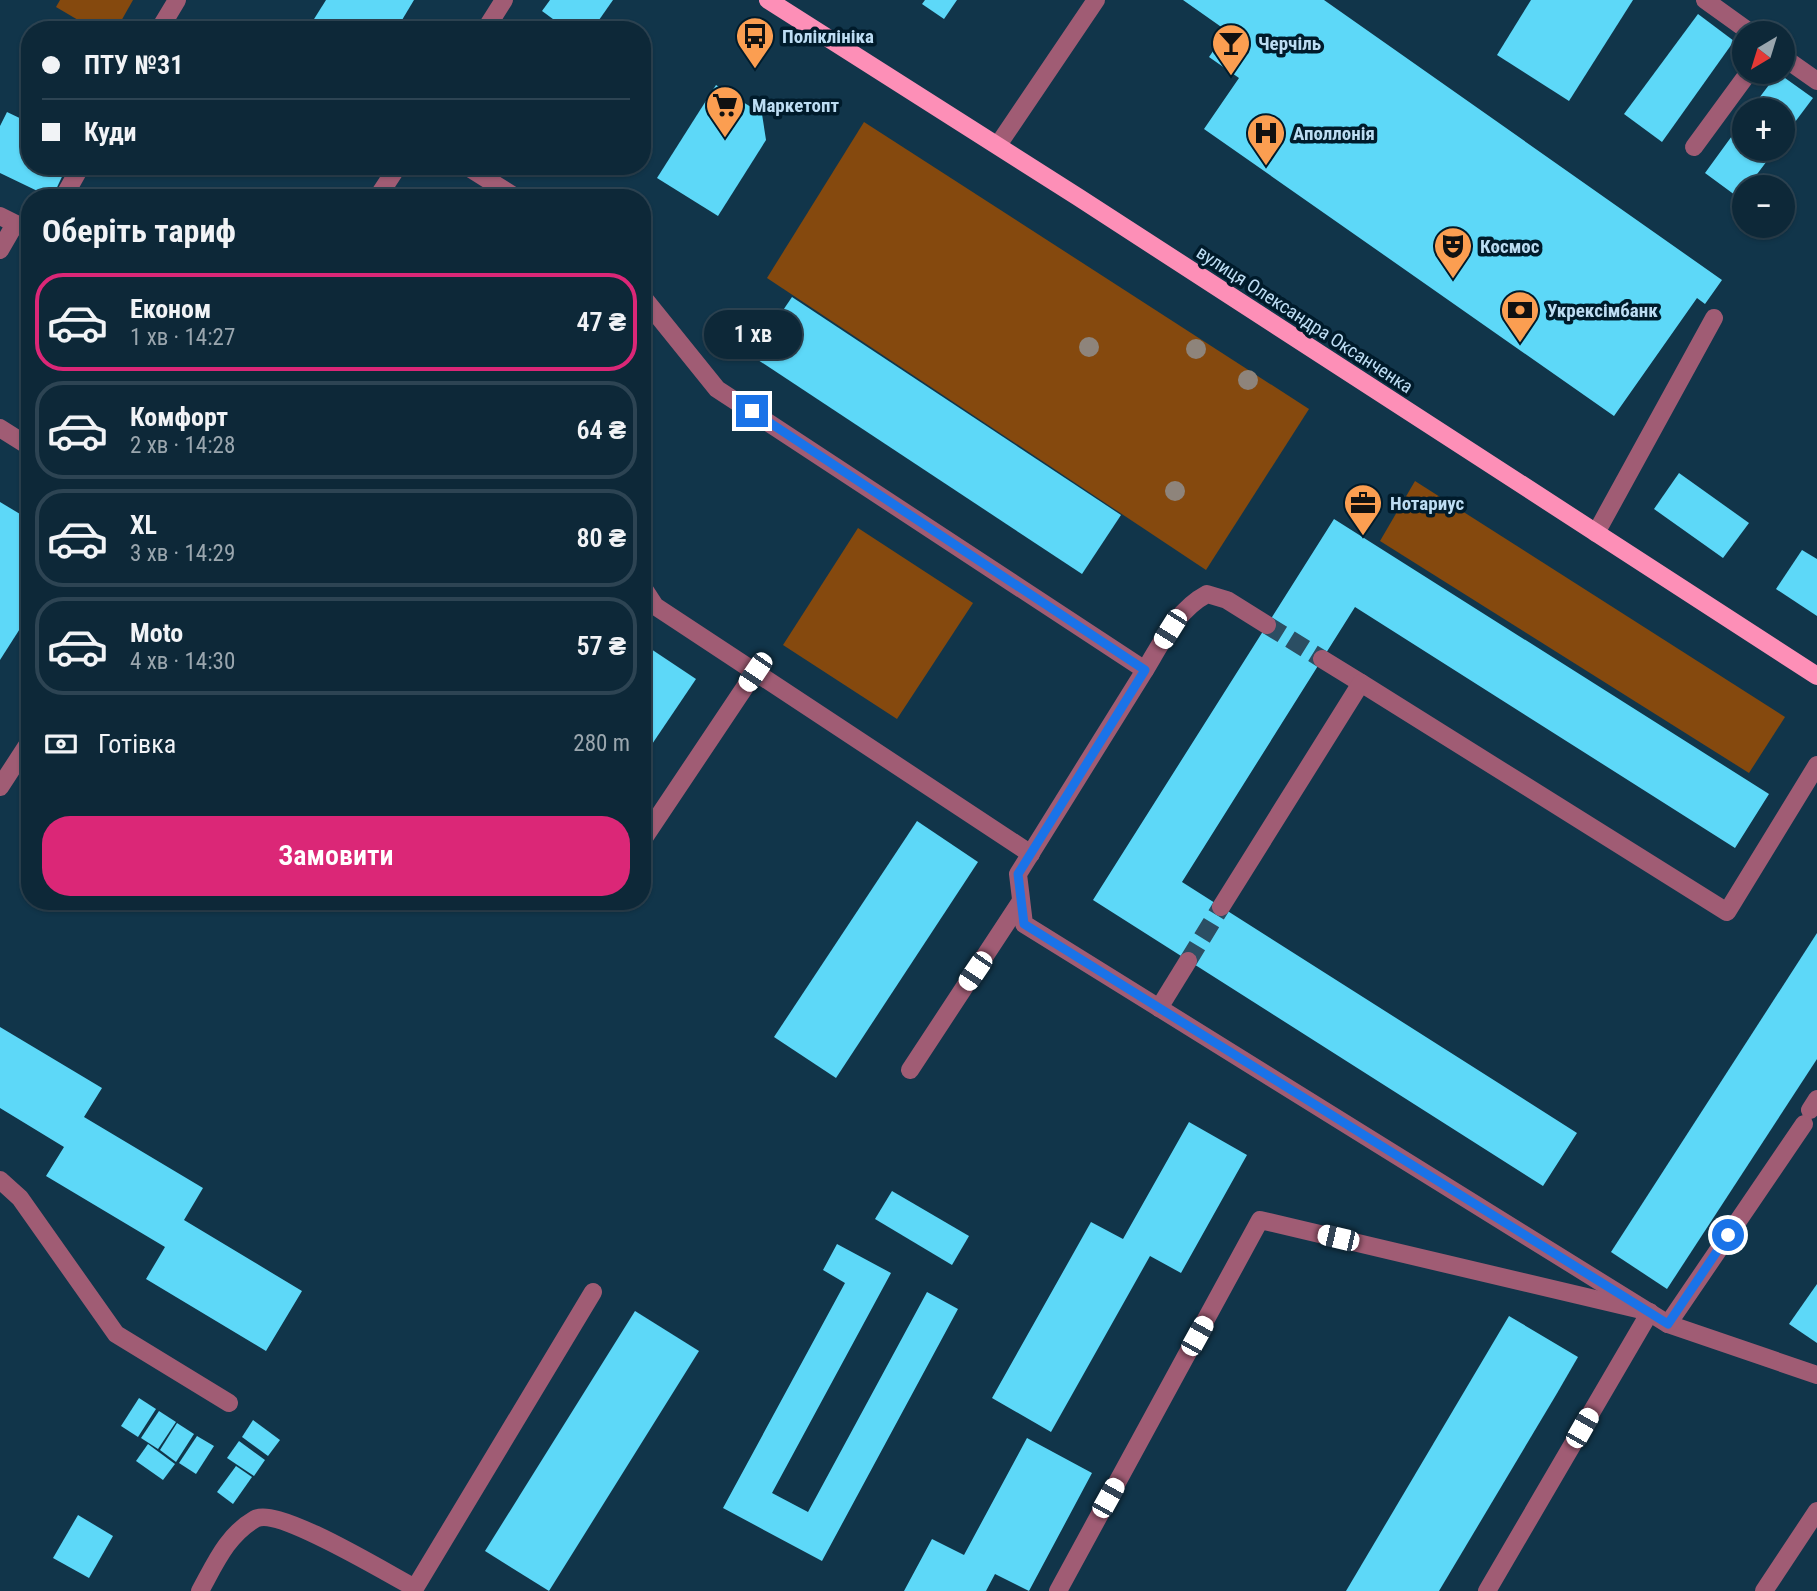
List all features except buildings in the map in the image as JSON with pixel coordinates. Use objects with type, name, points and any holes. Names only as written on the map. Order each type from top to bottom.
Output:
[{"type":"main road","name":"вулиця Олександра Оксанченка","points":[[768,0],[998,145],[1817,676]]},
{"type":"street","points":[[164,21],[177,0]]},
{"type":"street","points":[[491,21],[504,0]]},
{"type":"street","points":[[998,145],[1096,0]]},
{"type":"street","points":[[1705,0],[1734,21]]},
{"type":"street","points":[[1796,66],[1817,81]]},
{"type":"street","points":[[1694,147],[1740,84]]},
{"type":"street","points":[[480,175],[503,189]]},
{"type":"street","points":[[0,250],[15,224]]},
{"type":"street","points":[[651,307],[717,389],[1145,670]]},
{"type":"street","points":[[1596,533],[1714,318]]},
{"type":"street","points":[[0,428],[21,441]]},
{"type":"street","points":[[1267,625],[1227,600],[1207,594],[1192,602],[1180,614],[1018,874],[1024,924],[1668,1324],[1817,1375]]},
{"type":"street","points":[[651,600],[655,606],[1031,854]]},
{"type":"street","points":[[1322,659],[1727,912],[1812,785],[1817,765]]},
{"type":"street","points":[[651,828],[755,672]]},
{"type":"street","points":[[1221,907],[1361,683]]},
{"type":"street","points":[[0,787],[21,755]]},
{"type":"street","points":[[910,1070],[1021,901]]},
{"type":"street","points":[[1159,1007],[1188,961]]},
{"type":"street","points":[[1668,1324],[1810,1111]]},
{"type":"street","points":[[0,1180],[20,1198],[116,1334],[229,1403]]},
{"type":"street","points":[[1058,1591],[1260,1220],[1650,1312]]},
{"type":"street","points":[[200,1591],[230,1538],[257,1517],[277,1518],[310,1531],[415,1588],[593,1292]]},
{"type":"street","points":[[1487,1591],[1650,1312]]},
{"type":"street","points":[[1764,1591],[1817,1511]]},
{"type":"shaded area","points":[[60,0],[133,0],[121,21],[80,21],[56,7]]},
{"type":"shaded area","points":[[864,122],[1309,409],[1206,570],[767,278]]},
{"type":"shaded area","points":[[1415,481],[1785,717],[1749,773],[1380,541]]},
{"type":"shaded area","points":[[858,528],[973,603],[897,719],[783,645]]},
{"type":"tunnel","points":[[1267,625],[1322,659]]},
{"type":"tunnel","points":[[1188,961],[1221,907]]},
{"type":"place","name":"Поліклініка","points":[[755,70]]},
{"type":"place","name":"Черчіль","points":[[1231,77]]},
{"type":"place","name":"Маркетопт","points":[[725,139]]},
{"type":"place","name":"Аполлонія","points":[[1266,167]]},
{"type":"place","name":"Космос","points":[[1453,280]]},
{"type":"place","name":"Укрексімбанк","points":[[1520,344]]},
{"type":"place","name":"Нотариус","points":[[1363,537]]},
{"type":"route","points":[[752,411],[1145,670],[1018,874],[1024,924],[1668,1324],[1728,1235]]}]
